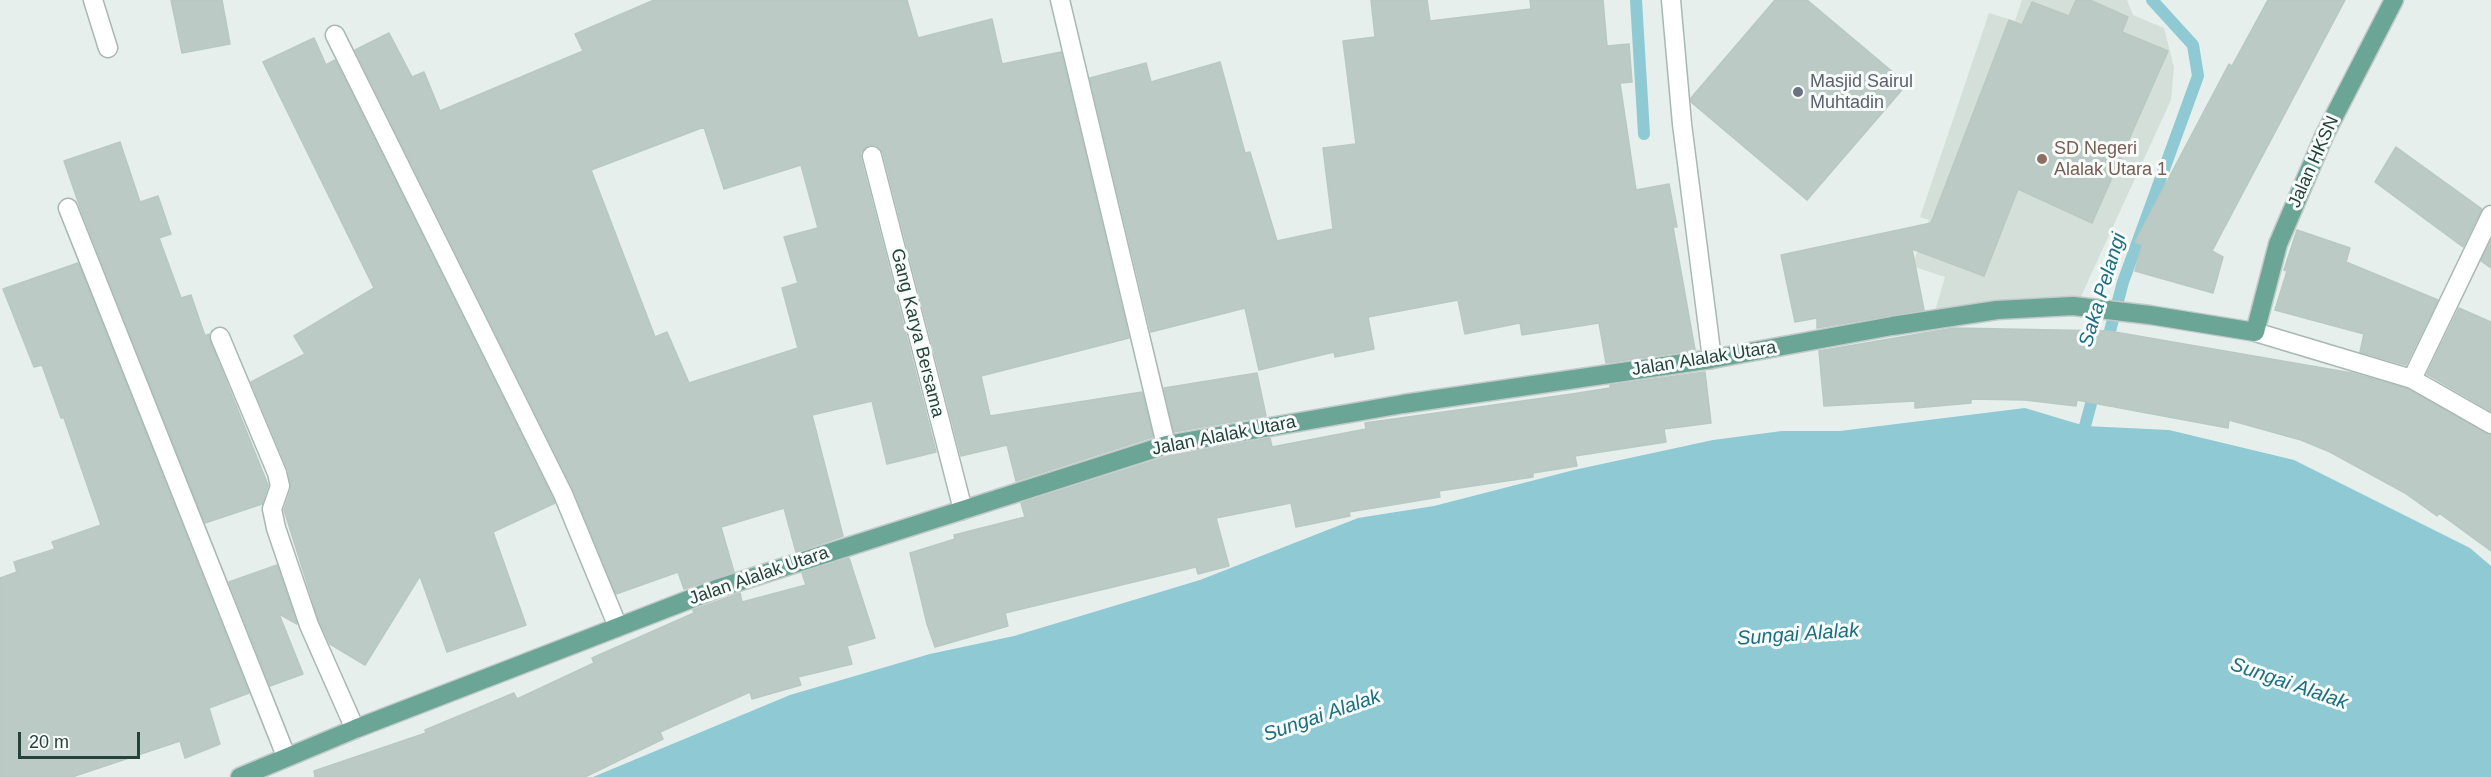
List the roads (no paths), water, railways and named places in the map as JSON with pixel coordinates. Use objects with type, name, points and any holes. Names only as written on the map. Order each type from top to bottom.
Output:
[{"type":"main road","name":"Jalan HKSN","points":[[2255,332],[2278,244],[2325,135],[2394,0]]},
{"type":"main road","name":"Jalan Alalak Utara","points":[[240,777],[286,756],[729,585],[1166,445],[1403,404],[1712,360],[1892,326],[1998,310],[2073,306],[2150,315],[2255,332]]},
{"type":"street","points":[[93,0],[108,48]]},
{"type":"street","points":[[1060,0],[1166,445]]},
{"type":"street","points":[[1671,0],[1682,124],[1712,360]]},
{"type":"street","points":[[335,34],[563,494],[618,627]]},
{"type":"street","name":"Gang Karya Bersama","points":[[872,156],[963,510]]},
{"type":"street","points":[[68,208],[286,756]]},
{"type":"street","points":[[2412,380],[2491,215]]},
{"type":"street","points":[[2255,332],[2412,380],[2491,424]]},
{"type":"street","points":[[220,337],[277,472],[280,486],[272,509],[276,528],[309,625],[355,729]]},
{"type":"water","name":"Sungai Alalak","points":[[2025,408],[2085,426],[2169,430],[2294,460],[2470,548],[2491,566],[2491,777],[593,777],[790,695],[930,654],[1014,636],[1200,580],[1358,518],[1434,506],[1574,470],[1713,440],[1782,431],[1840,431]]},
{"type":"waterway","points":[[1636,0],[1644,134]]},
{"type":"waterway","name":"Saka Pelangi","points":[[2106,346],[2123,282],[2198,76],[2193,45],[2152,0]]},
{"type":"waterway","name":"Saka Pelangi","points":[[2085,442],[2085,426],[2095,389]]},
{"type":"place","name":"Masjid Sairul Muhtadin","points":[[1798,92]]},
{"type":"place","name":"SD Negeri Alalak Utara 1","points":[[2042,159]]}]
